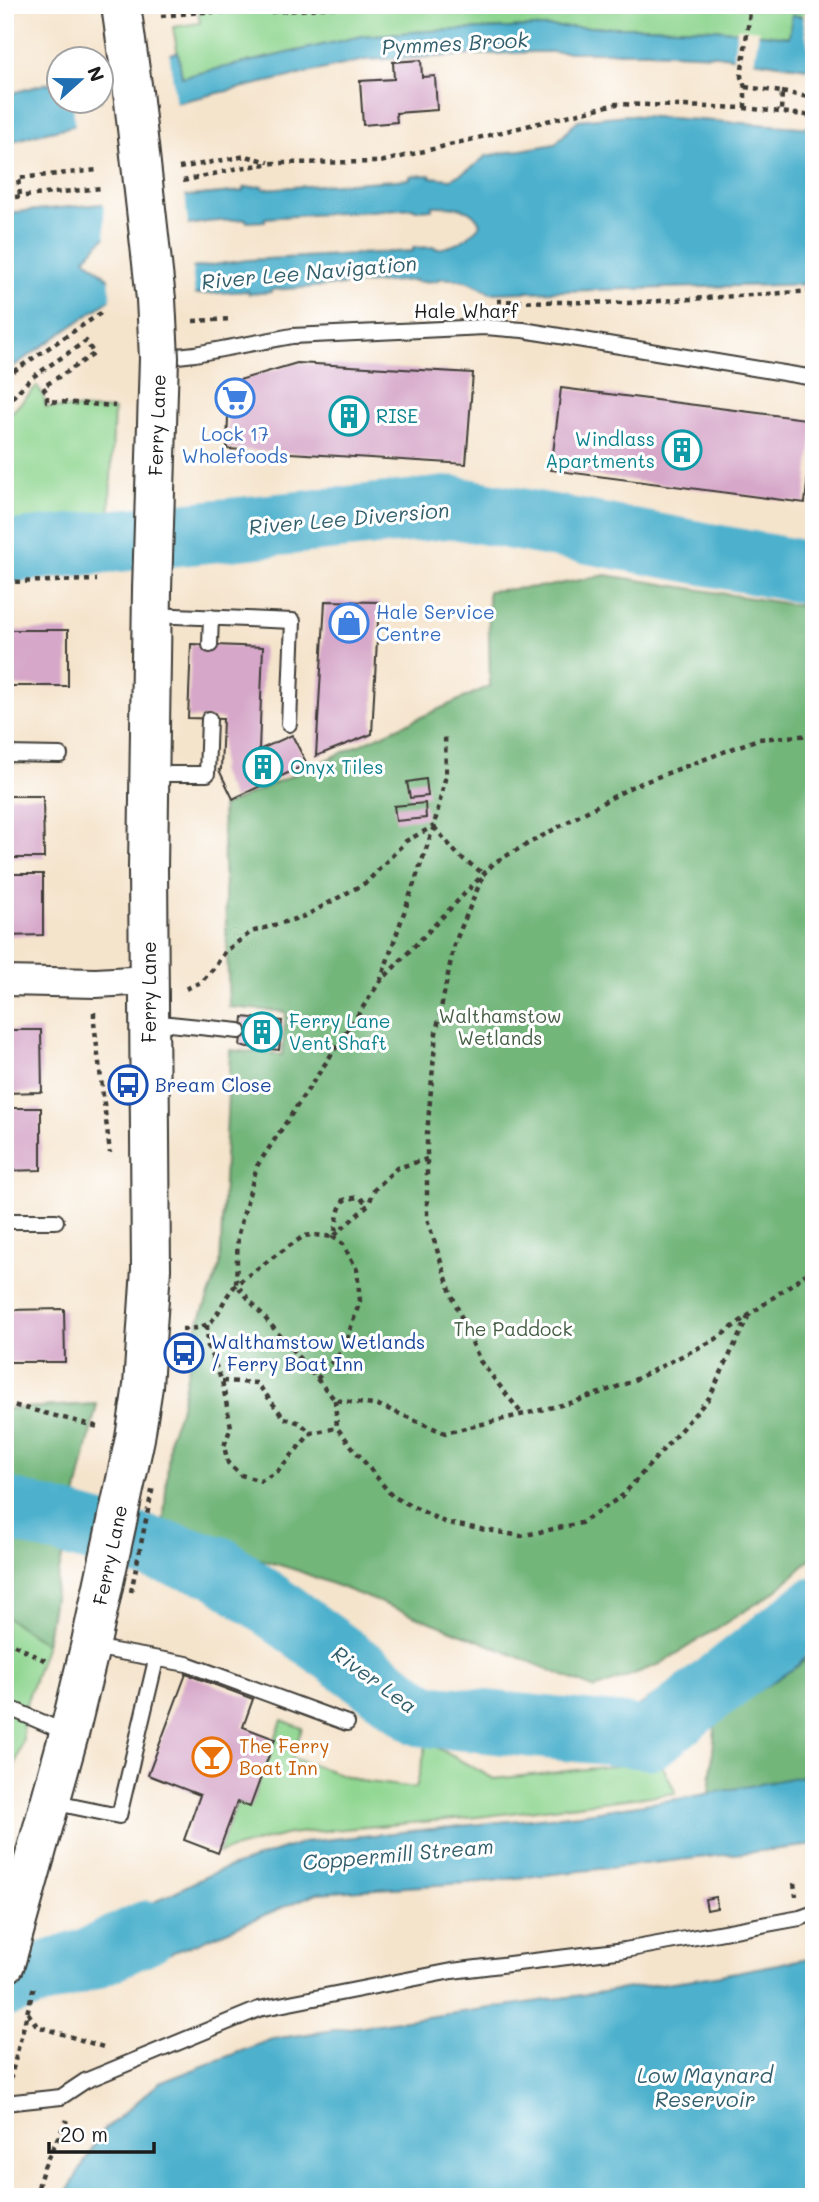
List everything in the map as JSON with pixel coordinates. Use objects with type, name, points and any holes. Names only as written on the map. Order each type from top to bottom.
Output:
[{"type":"main road","name":"Ferry Lane","points":[[5,1964],[69,1734],[90,1647],[117,1589],[140,1484],[137,1425],[148,1331],[150,1269],[149,1021],[165,985],[161,774],[151,602],[177,356],[155,285],[123,20]]},
{"type":"street","points":[[5,981],[165,985]]},
{"type":"lane","name":"Hale Wharf","points":[[177,356],[292,336],[485,327],[523,330],[814,378]]},
{"type":"lane","points":[[151,602],[211,617],[293,621],[289,724]]},
{"type":"lane","points":[[210,645],[211,617]]},
{"type":"lane","points":[[161,774],[207,774],[209,719]]},
{"type":"lane","points":[[5,754],[60,755]]},
{"type":"lane","points":[[149,1021],[239,1031]]},
{"type":"lane","points":[[5,1222],[56,1221]]},
{"type":"lane","points":[[90,1647],[187,1664],[347,1723]]},
{"type":"lane","points":[[50,1802],[119,1816],[156,1660]]},
{"type":"lane","points":[[5,1706],[69,1734]]},
{"type":"lane","points":[[5,2103],[61,2097],[85,2081],[259,2009],[452,1971],[625,1950],[800,1918],[814,1913]]},
{"type":"path","points":[[161,16],[361,5]]},
{"type":"path","points":[[745,108],[745,87],[741,77],[751,5]]},
{"type":"path","points":[[811,5],[814,21]]},
{"type":"path","points":[[745,87],[811,97]]},
{"type":"path","points":[[781,111],[782,92]]},
{"type":"path","points":[[183,181],[274,163],[380,162],[616,104],[745,108],[814,116]]},
{"type":"path","points":[[182,168],[246,156],[274,163]]},
{"type":"path","points":[[20,195],[18,178],[97,170]]},
{"type":"path","points":[[5,198],[102,188]]},
{"type":"path","points":[[5,377],[104,311]]},
{"type":"path","points":[[5,405],[31,378],[86,341],[94,354],[43,387],[47,393],[47,401],[114,406]]},
{"type":"path","points":[[5,582],[97,580]]},
{"type":"path","points":[[379,983],[434,826],[446,775],[445,735]]},
{"type":"path","points":[[749,1315],[709,1398],[622,1496],[581,1522],[521,1536],[446,1523],[392,1496],[337,1428],[335,1400],[236,1284],[237,1234],[257,1166],[379,983],[495,862],[631,787],[758,739],[814,735]]},
{"type":"path","points":[[434,826],[459,856],[484,874]]},
{"type":"path","points":[[165,985],[201,982],[226,951],[251,932],[305,916],[367,882],[406,841],[434,826]]},
{"type":"path","points":[[484,874],[454,945],[438,1020],[429,1108],[427,1219],[451,1293],[480,1361],[522,1414]]},
{"type":"path","points":[[94,1022],[111,1155]]},
{"type":"path","points":[[333,1237],[369,1204],[374,1190],[397,1168],[427,1159]]},
{"type":"path","points":[[333,1237],[338,1225],[337,1211],[344,1200],[358,1197],[369,1204]]},
{"type":"path","points":[[174,1329],[196,1329],[208,1325],[236,1284],[305,1236],[333,1237],[343,1244],[357,1270],[359,1301],[343,1350],[317,1379]]},
{"type":"path","points":[[335,1400],[381,1406],[445,1433],[574,1402],[628,1382],[716,1339],[814,1268]]},
{"type":"path","points":[[208,1325],[208,1347],[222,1381],[231,1427],[224,1446],[228,1463],[241,1475],[261,1482],[278,1471],[311,1433],[337,1428]]},
{"type":"path","points":[[222,1381],[257,1383],[284,1418],[300,1423],[311,1433]]},
{"type":"path","points":[[5,1403],[102,1427]]},
{"type":"path","name":"Ferry Lane","points":[[117,1589],[140,1484]]},
{"type":"path","points":[[5,1640],[40,1659]]},
{"type":"path","points":[[794,1883],[795,1891]]},
{"type":"path","points":[[8,2085],[27,2012],[37,2026],[140,2058]]},
{"type":"path","points":[[37,2197],[42,2172],[85,2081]]},
{"type":"green space","points":[[197,5],[814,5],[814,18],[789,37],[714,29],[643,27],[533,27],[362,36],[182,77],[173,27],[200,23]]},
{"type":"green space","points":[[37,386],[46,407],[114,410],[107,570],[5,570],[5,415],[12,412]]},
{"type":"green space","name":"The Paddock","points":[[606,575],[814,608],[814,1556],[775,1592],[660,1664],[595,1689],[296,1570],[163,1530],[170,1435],[180,1410],[196,1329],[220,1266],[230,1050],[282,1055],[286,1012],[229,1007],[222,807],[490,686],[488,591],[549,586]]},
{"type":"green space","points":[[97,1404],[57,1580],[46,1644],[23,1713],[23,1740],[5,1798],[5,1409]]},
{"type":"green space","points":[[97,1404],[57,1580],[46,1644],[5,1616],[5,1409]]},
{"type":"green space","points":[[814,1652],[814,1774],[709,1794],[716,1718],[799,1665]]},
{"type":"green space","points":[[282,1720],[302,1728],[292,1758],[361,1781],[416,1788],[427,1742],[494,1779],[660,1761],[676,1793],[478,1817],[288,1834],[218,1853],[237,1802],[250,1806]]},
{"type":"water","name":"Pymmes Brook","points":[[792,15],[814,18],[814,69],[717,55],[647,52],[533,52],[365,60],[37,134],[5,144],[5,95],[46,84],[46,116],[116,116],[116,67],[178,52],[182,77],[362,36],[426,31],[643,27],[714,29],[789,37]]},
{"type":"water","name":"River Lee Navigation","points":[[626,115],[814,128],[814,284],[490,293],[465,281],[438,279],[271,290],[249,294],[248,291],[110,300],[5,372],[5,213],[243,191],[243,188],[263,186],[263,189],[410,179],[410,176],[430,175],[451,179],[486,156],[555,144],[578,120]],"holes":[[[432,206],[466,210],[472,213],[480,224],[466,238],[443,248],[247,260],[110,280],[85,258],[104,238],[207,222],[246,219],[247,222],[265,221],[265,218],[432,209]]]},
{"type":"water","points":[[814,1576],[814,1642],[799,1665],[716,1718],[658,1750],[639,1706],[746,1636]]},
{"type":"water","points":[[814,1774],[814,1845],[482,1882],[317,1893],[200,1942],[75,1989],[65,1946],[215,1872],[304,1842],[579,1814]]},
{"type":"water","name":"Low Maynard Reservoir","points":[[814,1957],[814,2197],[64,2197],[102,2132],[159,2083],[272,2039],[715,1976]]},
{"type":"pier","points":[[802,13],[814,15],[814,72],[813,72]]},
{"type":"pier","points":[[737,28],[759,30],[754,63],[733,61]]},
{"type":"pier","points":[[169,50],[176,106],[75,129],[74,116],[116,116],[116,63]]},
{"type":"pier","points":[[185,192],[188,228],[106,242],[103,200]]},
{"type":"pier","points":[[192,265],[195,298],[111,303],[109,275]]},
{"type":"building","points":[[421,60],[422,77],[435,76],[437,110],[396,113],[397,122],[363,125],[360,81],[394,79],[393,62]]},
{"type":"building","name":"RISE","points":[[297,363],[473,373],[466,464],[227,449],[229,383]]},
{"type":"building","name":"Windlass Apartments","points":[[561,388],[814,420],[805,503],[551,470]]},
{"type":"building","points":[[325,601],[379,602],[372,734],[316,756]]},
{"type":"building","points":[[5,630],[68,630],[68,686],[5,686]]},
{"type":"building","points":[[191,644],[263,647],[259,750],[292,735],[307,764],[233,799],[219,770],[223,719],[188,718]]},
{"type":"building","points":[[426,779],[428,796],[410,798],[407,782]]},
{"type":"building","points":[[5,796],[43,796],[44,858],[5,858]]},
{"type":"building","points":[[425,803],[426,818],[396,821],[394,806]]},
{"type":"building","points":[[5,874],[43,874],[43,935],[5,936]]},
{"type":"building","name":"Ferry Lane Vent Shaft","points":[[243,1017],[282,1021],[279,1050],[240,1046]]},
{"type":"building","points":[[5,1030],[41,1030],[42,1092],[5,1093]]},
{"type":"building","points":[[5,1108],[41,1108],[41,1170],[5,1171]]},
{"type":"building","points":[[64,1309],[65,1362],[5,1362],[5,1310]]},
{"type":"building","name":"The Ferry Boat Inn","points":[[186,1674],[253,1699],[243,1727],[275,1739],[250,1807],[237,1802],[218,1853],[184,1840],[200,1795],[148,1775]]},
{"type":"building","points":[[716,1897],[717,1908],[707,1910],[705,1899]]},
{"type":"waterway","name":"River Lee Diversion","points":[[5,552],[452,507],[814,574]]},
{"type":"waterway","name":"River Lea","points":[[5,1508],[218,1567],[422,1715],[650,1738],[814,1609]]},
{"type":"waterway","name":"Coppermill Stream","points":[[5,1986],[90,1959],[147,1932]]},
{"type":"place","name":"Lock 17 Wholefoods","points":[[235,398]]},
{"type":"place","name":"RISE","points":[[349,416]]},
{"type":"place","name":"Windlass Apartments","points":[[682,450]]},
{"type":"place","name":"Hale Service Centre","points":[[349,623]]},
{"type":"place","name":"Onyx Tiles","points":[[263,767]]},
{"type":"place","name":"Ferry Lane Vent Shaft","points":[[262,1032]]},
{"type":"place","name":"Bream Close","points":[[128,1085]]},
{"type":"place","name":"Walthamstow Wetlands / Ferry Boat Inn","points":[[184,1353]]},
{"type":"place","name":"The Ferry Boat Inn","points":[[212,1757]]},
{"type":"park label","name":"Walthamstow Wetlands","points":[[500,1027]]}]
